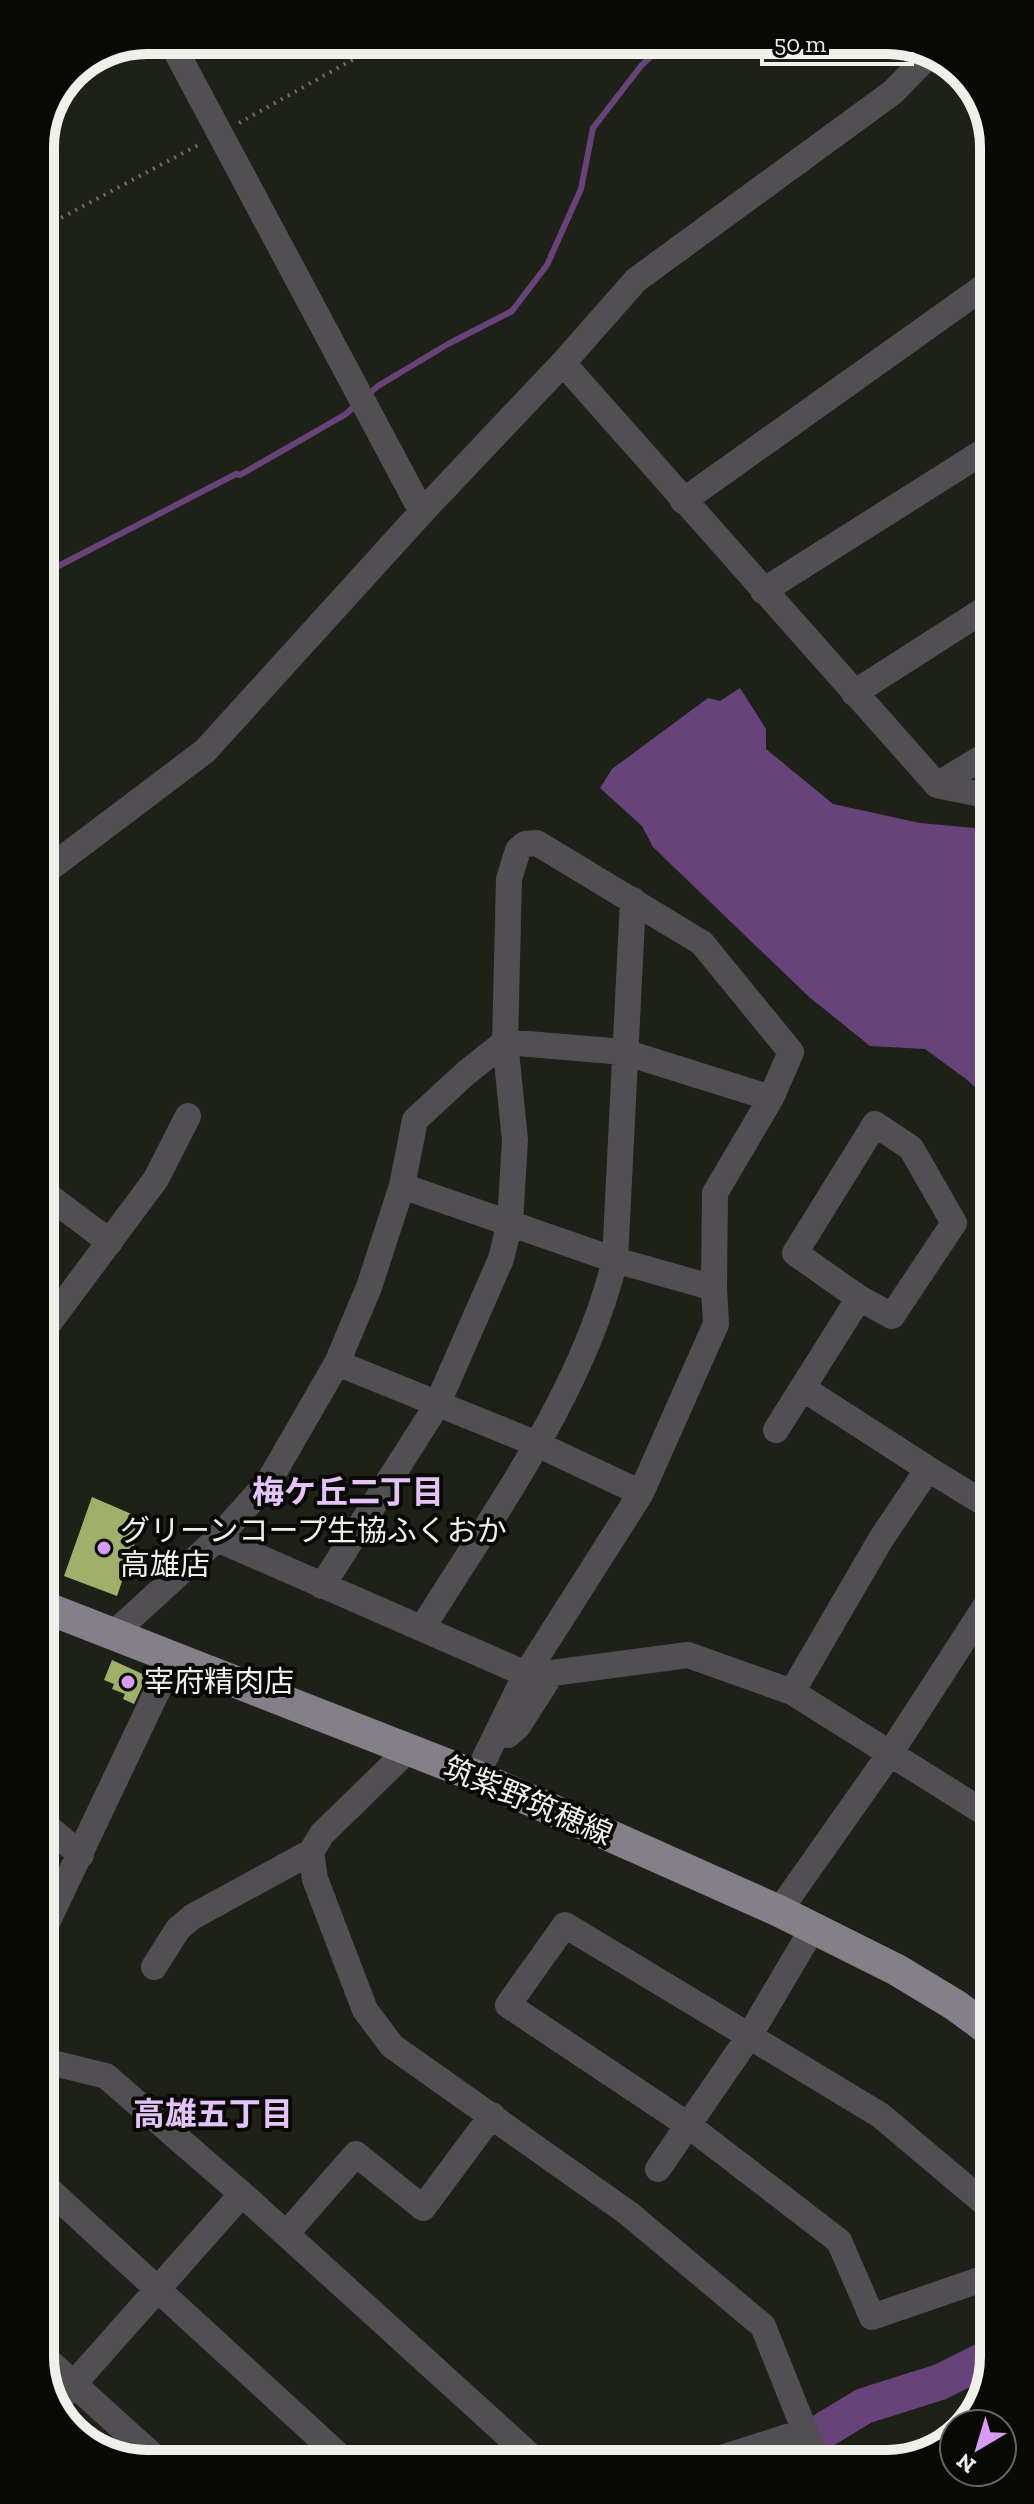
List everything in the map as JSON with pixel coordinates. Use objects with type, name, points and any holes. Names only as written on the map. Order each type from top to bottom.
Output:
[{"type":"main road","name":"筑紫野筑穂線","points":[[54,1611],[407,1751],[480,1768],[909,1977],[980,2023]]},
{"type":"street","points":[[177,54],[422,512]]},
{"type":"street","points":[[54,865],[205,751],[636,280],[893,92],[923,61]]},
{"type":"street","points":[[683,501],[980,289]]},
{"type":"street","points":[[563,363],[937,785],[980,794]]},
{"type":"street","points":[[763,591],[980,454]]},
{"type":"street","points":[[854,693],[980,612]]},
{"type":"street","points":[[937,785],[980,759]]},
{"type":"street","points":[[322,1586],[437,1405],[501,1259],[510,1222],[515,1140],[505,1042],[509,879],[518,850],[525,844],[537,843],[702,943],[791,1052],[771,1098],[715,1193],[716,1324],[641,1493],[526,1674],[480,1768]]},
{"type":"street","points":[[423,1627],[537,1444],[591,1336],[605,1299],[615,1260],[633,900]]},
{"type":"street","points":[[113,1634],[217,1539],[269,1481],[337,1363],[369,1287],[402,1186],[415,1120],[466,1073],[505,1042],[624,1052],[771,1098]]},
{"type":"street","points":[[54,1316],[156,1179],[188,1116]]},
{"type":"street","points":[[875,1124],[911,1148],[954,1223],[892,1316],[859,1298],[795,1253],[875,1124]]},
{"type":"street","points":[[402,1186],[615,1260],[714,1288]]},
{"type":"street","points":[[54,1200],[110,1242]]},
{"type":"street","points":[[776,1430],[859,1298]]},
{"type":"street","points":[[337,1363],[537,1444],[641,1493]]},
{"type":"street","points":[[804,1389],[980,1501]]},
{"type":"street","points":[[792,1692],[881,1539],[928,1469]]},
{"type":"street","points":[[217,1539],[526,1674]]},
{"type":"street","points":[[779,1911],[889,1755],[980,1615]]},
{"type":"street","points":[[480,1768],[518,1726],[552,1673],[688,1655],[792,1692],[980,1810]]},
{"type":"street","points":[[54,1909],[173,1658]]},
{"type":"street","points":[[154,1967],[178,1929],[192,1917],[311,1852],[322,1834],[407,1751]]},
{"type":"street","points":[[54,1832],[81,1855]]},
{"type":"street","points":[[311,1852],[315,1879],[365,2010],[392,2046],[628,2213],[763,2326],[813,2450]]},
{"type":"street","points":[[980,2199],[880,2115],[565,1925],[508,2005],[688,2125],[839,2241],[872,2317],[980,2280]]},
{"type":"street","points":[[658,2169],[748,2038],[813,1928]]},
{"type":"street","points":[[54,2063],[106,2076],[242,2194],[524,2450]]},
{"type":"street","points":[[286,2234],[356,2154],[423,2208],[492,2115]]},
{"type":"street","points":[[54,2194],[333,2450]]},
{"type":"street","points":[[63,2396],[242,2194]]},
{"type":"street","points":[[55,2366],[147,2450]]},
{"type":"street","points":[[746,2450],[806,2431]]},
{"type":"path","points":[[54,222],[363,54]]},
{"type":"shaded area","points":[[740,688],[766,729],[766,749],[833,804],[920,823],[980,830],[980,1091],[925,1049],[870,1046],[808,996],[653,847],[642,826],[600,788],[612,769],[708,698],[720,701]]},
{"type":"building","name":"グリーンコープ生協ふくおか 高雄店","points":[[92,1497],[143,1519],[117,1596],[64,1576]]},
{"type":"building","name":"宰府精肉店","points":[[112,1660],[147,1676],[134,1704],[123,1699],[125,1694],[112,1689],[114,1684],[104,1680]]},
{"type":"waterway","points":[[366,396],[448,344],[512,311],[547,265],[581,189],[593,128],[653,54]]},
{"type":"waterway","points":[[54,568],[236,474],[240,475],[346,414],[358,403]]},
{"type":"waterway","points":[[816,2435],[864,2406],[940,2382],[980,2362]]},
{"type":"waterway","points":[[790,2450],[798,2446]]},
{"type":"place","name":"グリーンコープ生協ふくおか 高雄店","points":[[104,1548]]},
{"type":"place","name":"宰府精肉店","points":[[128,1682]]},
{"type":"district","name":"梅ケ丘二丁目","points":[[348,1492]]},
{"type":"district","name":"高雄五丁目","points":[[213,2114]]}]
